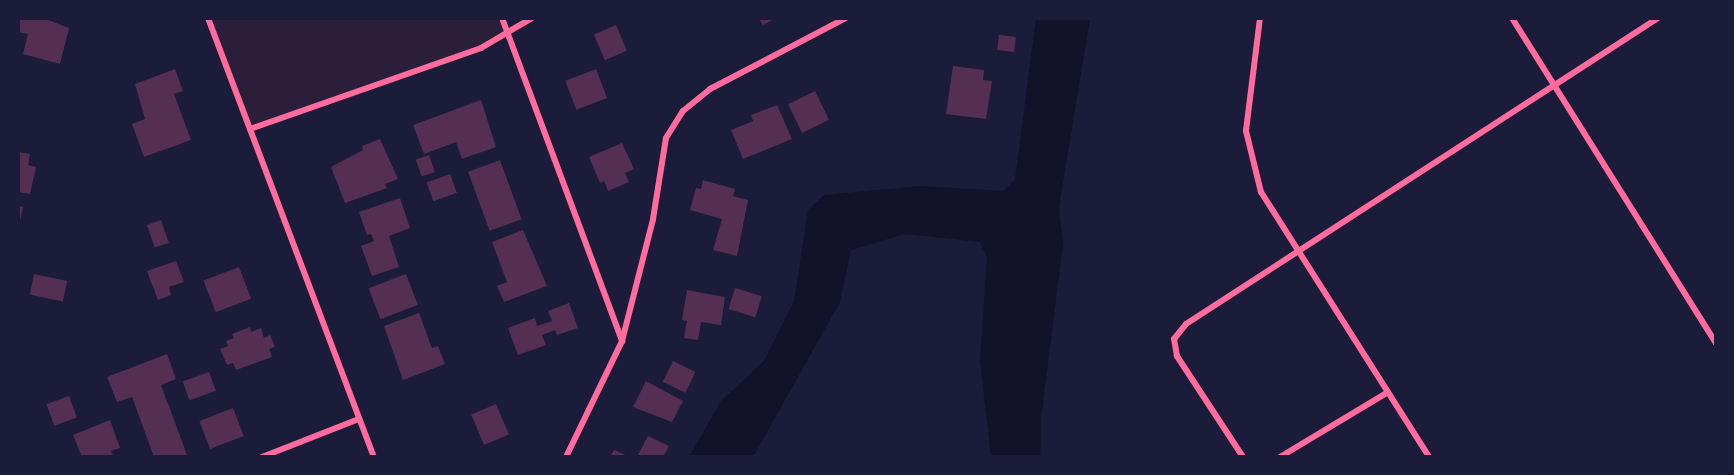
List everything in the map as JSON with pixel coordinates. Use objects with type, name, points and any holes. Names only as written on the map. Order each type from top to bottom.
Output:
[{"type":"street","points":[[208,18],[374,457]]},
{"type":"street","points":[[502,18],[622,342]]},
{"type":"street","points":[[250,129],[481,48],[532,18]]},
{"type":"street","points":[[566,457],[622,342],[653,219],[666,138],[684,111],[710,89],[846,18]]},
{"type":"street","points":[[1260,18],[1245,131],[1250,159],[1261,192],[1429,457]]},
{"type":"street","points":[[1512,18],[1716,343]]},
{"type":"street","points":[[1243,457],[1176,356],[1174,339],[1186,324],[1658,18]]},
{"type":"street","points":[[1280,457],[1388,392]]},
{"type":"street","points":[[262,457],[359,419]]},
{"type":"shaded area","points":[[208,18],[502,18],[507,33],[481,48],[250,129]]},
{"type":"shaded area","points":[[1036,18],[1090,18],[1059,207],[1063,244],[1041,419],[1041,457],[991,457],[980,360],[987,257],[980,242],[905,234],[851,250],[840,302],[753,457],[689,457],[721,401],[764,361],[794,301],[808,210],[824,195],[920,186],[1003,191],[1015,180]]},
{"type":"building","points":[[18,18],[43,18],[69,28],[60,64],[23,54],[28,34],[18,32]]},
{"type":"building","points":[[758,18],[776,18],[763,25]]},
{"type":"building","points":[[616,25],[627,51],[605,60],[594,34]]},
{"type":"building","points":[[999,35],[1016,37],[1014,52],[997,50]]},
{"type":"building","points":[[953,66],[984,70],[983,80],[992,81],[986,119],[946,114]]},
{"type":"building","points":[[175,69],[183,91],[174,94],[191,140],[144,157],[132,124],[145,119],[135,84]]},
{"type":"building","points":[[596,69],[607,98],[576,110],[565,81]]},
{"type":"building","points":[[815,91],[829,120],[802,133],[788,104]]},
{"type":"building","points":[[481,100],[496,147],[462,159],[456,142],[424,154],[413,125]]},
{"type":"building","points":[[777,105],[792,139],[743,159],[731,130],[753,121],[751,115]]},
{"type":"building","points":[[380,139],[398,179],[385,184],[387,188],[345,203],[331,167],[363,150],[362,146]]},
{"type":"building","points":[[622,143],[634,169],[625,173],[629,182],[608,191],[604,181],[600,183],[589,157]]},
{"type":"building","points":[[18,152],[30,154],[28,165],[36,167],[30,194],[18,192]]},
{"type":"building","points":[[429,155],[435,172],[422,177],[416,160]]},
{"type":"building","points":[[500,160],[522,219],[490,231],[468,172]]},
{"type":"building","points":[[450,174],[457,193],[433,201],[427,183]]},
{"type":"building","points":[[703,180],[735,189],[733,196],[748,200],[737,256],[713,250],[722,219],[690,210],[696,188],[701,189]]},
{"type":"building","points":[[400,198],[410,228],[389,236],[399,267],[372,276],[361,246],[374,241],[371,234],[367,235],[359,212]]},
{"type":"building","points":[[18,206],[23,207],[19,225],[18,225]]},
{"type":"building","points":[[161,220],[169,243],[155,248],[147,225]]},
{"type":"building","points":[[523,230],[547,286],[504,302],[497,286],[507,282],[492,242]]},
{"type":"building","points":[[176,261],[184,282],[169,287],[171,295],[158,300],[147,271]]},
{"type":"building","points":[[239,267],[251,299],[216,312],[204,281]]},
{"type":"building","points":[[34,274],[67,281],[63,302],[30,295]]},
{"type":"building","points":[[406,274],[418,305],[380,319],[369,288]]},
{"type":"building","points":[[735,288],[762,296],[755,317],[729,309]]},
{"type":"building","points":[[687,290],[725,297],[721,325],[701,322],[698,340],[684,338],[687,321],[682,320]]},
{"type":"building","points":[[569,303],[578,328],[557,335],[555,330],[542,335],[546,345],[518,355],[508,328],[535,318],[537,326],[552,321],[548,311]]},
{"type":"building","points":[[419,313],[432,348],[438,346],[445,364],[403,380],[384,326]]},
{"type":"building","points":[[250,327],[251,332],[261,328],[264,338],[270,335],[275,347],[269,349],[272,357],[236,370],[233,363],[227,365],[220,349],[228,346],[226,341],[234,338],[232,334]]},
{"type":"building","points":[[167,354],[176,379],[161,385],[187,455],[181,457],[154,457],[132,397],[117,402],[107,377]]},
{"type":"building","points":[[673,361],[695,372],[685,393],[663,382]]},
{"type":"building","points":[[209,372],[216,391],[190,400],[183,382]]},
{"type":"building","points":[[646,381],[683,401],[672,422],[633,407]]},
{"type":"building","points":[[69,396],[77,418],[54,426],[46,404]]},
{"type":"building","points":[[496,404],[509,434],[484,445],[471,415]]},
{"type":"building","points":[[233,408],[244,436],[210,449],[199,421]]},
{"type":"building","points":[[110,420],[120,448],[111,451],[114,457],[82,457],[73,435]]},
{"type":"building","points":[[648,436],[669,446],[663,457],[637,457]]},
{"type":"building","points":[[614,450],[630,457],[610,457]]}]
